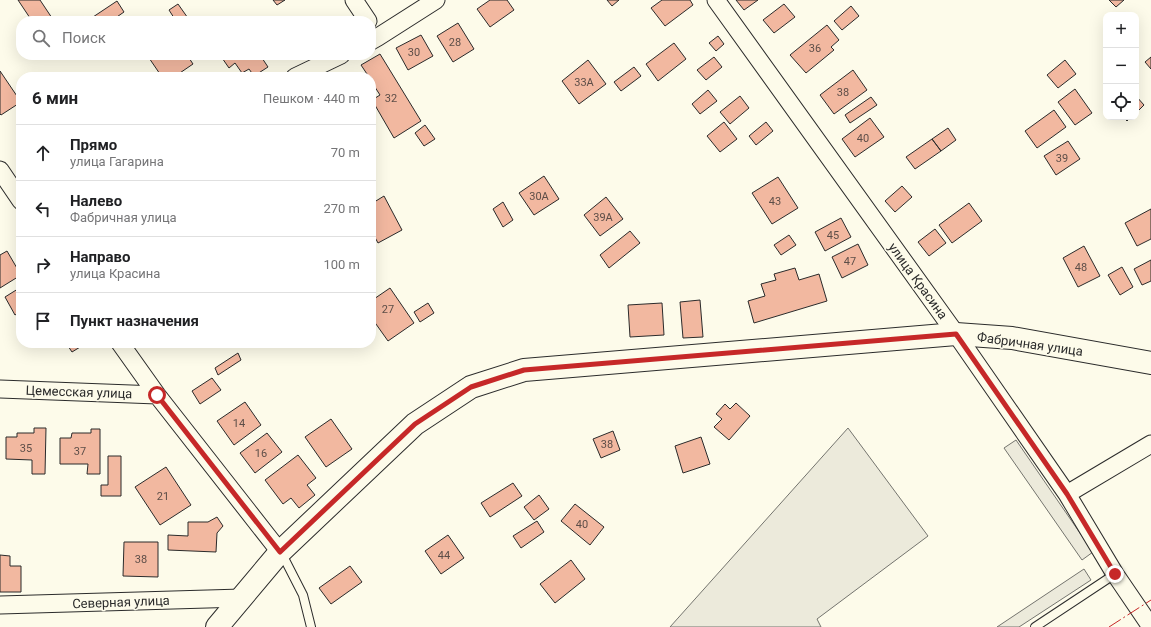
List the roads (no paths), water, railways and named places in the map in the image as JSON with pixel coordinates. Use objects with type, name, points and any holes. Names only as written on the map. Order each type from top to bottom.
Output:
[{"type":"street","points":[[354,0],[365,16]]},
{"type":"street","points":[[376,34],[436,0]]},
{"type":"street","name":"улица Красина","points":[[716,0],[956,334],[1067,494],[1115,574],[1150,625]]},
{"type":"street","points":[[305,72],[331,60]]},
{"type":"street","points":[[0,170],[16,194]]},
{"type":"street","name":"Фабричная улица","points":[[217,627],[280,552],[415,424],[471,387],[516,372],[532,369],[956,334],[1012,338],[1151,363]]},
{"type":"street","points":[[124,348],[157,395],[280,552]]},
{"type":"street","name":"Цемесская улица","points":[[0,389],[157,395]]},
{"type":"street","points":[[1067,494],[1151,444]]},
{"type":"street","name":"Северная улица","points":[[0,605],[242,598]]},
{"type":"lane","points":[[280,552],[303,595],[311,627]]},
{"type":"lane","points":[[1035,627],[1115,574]]}]
